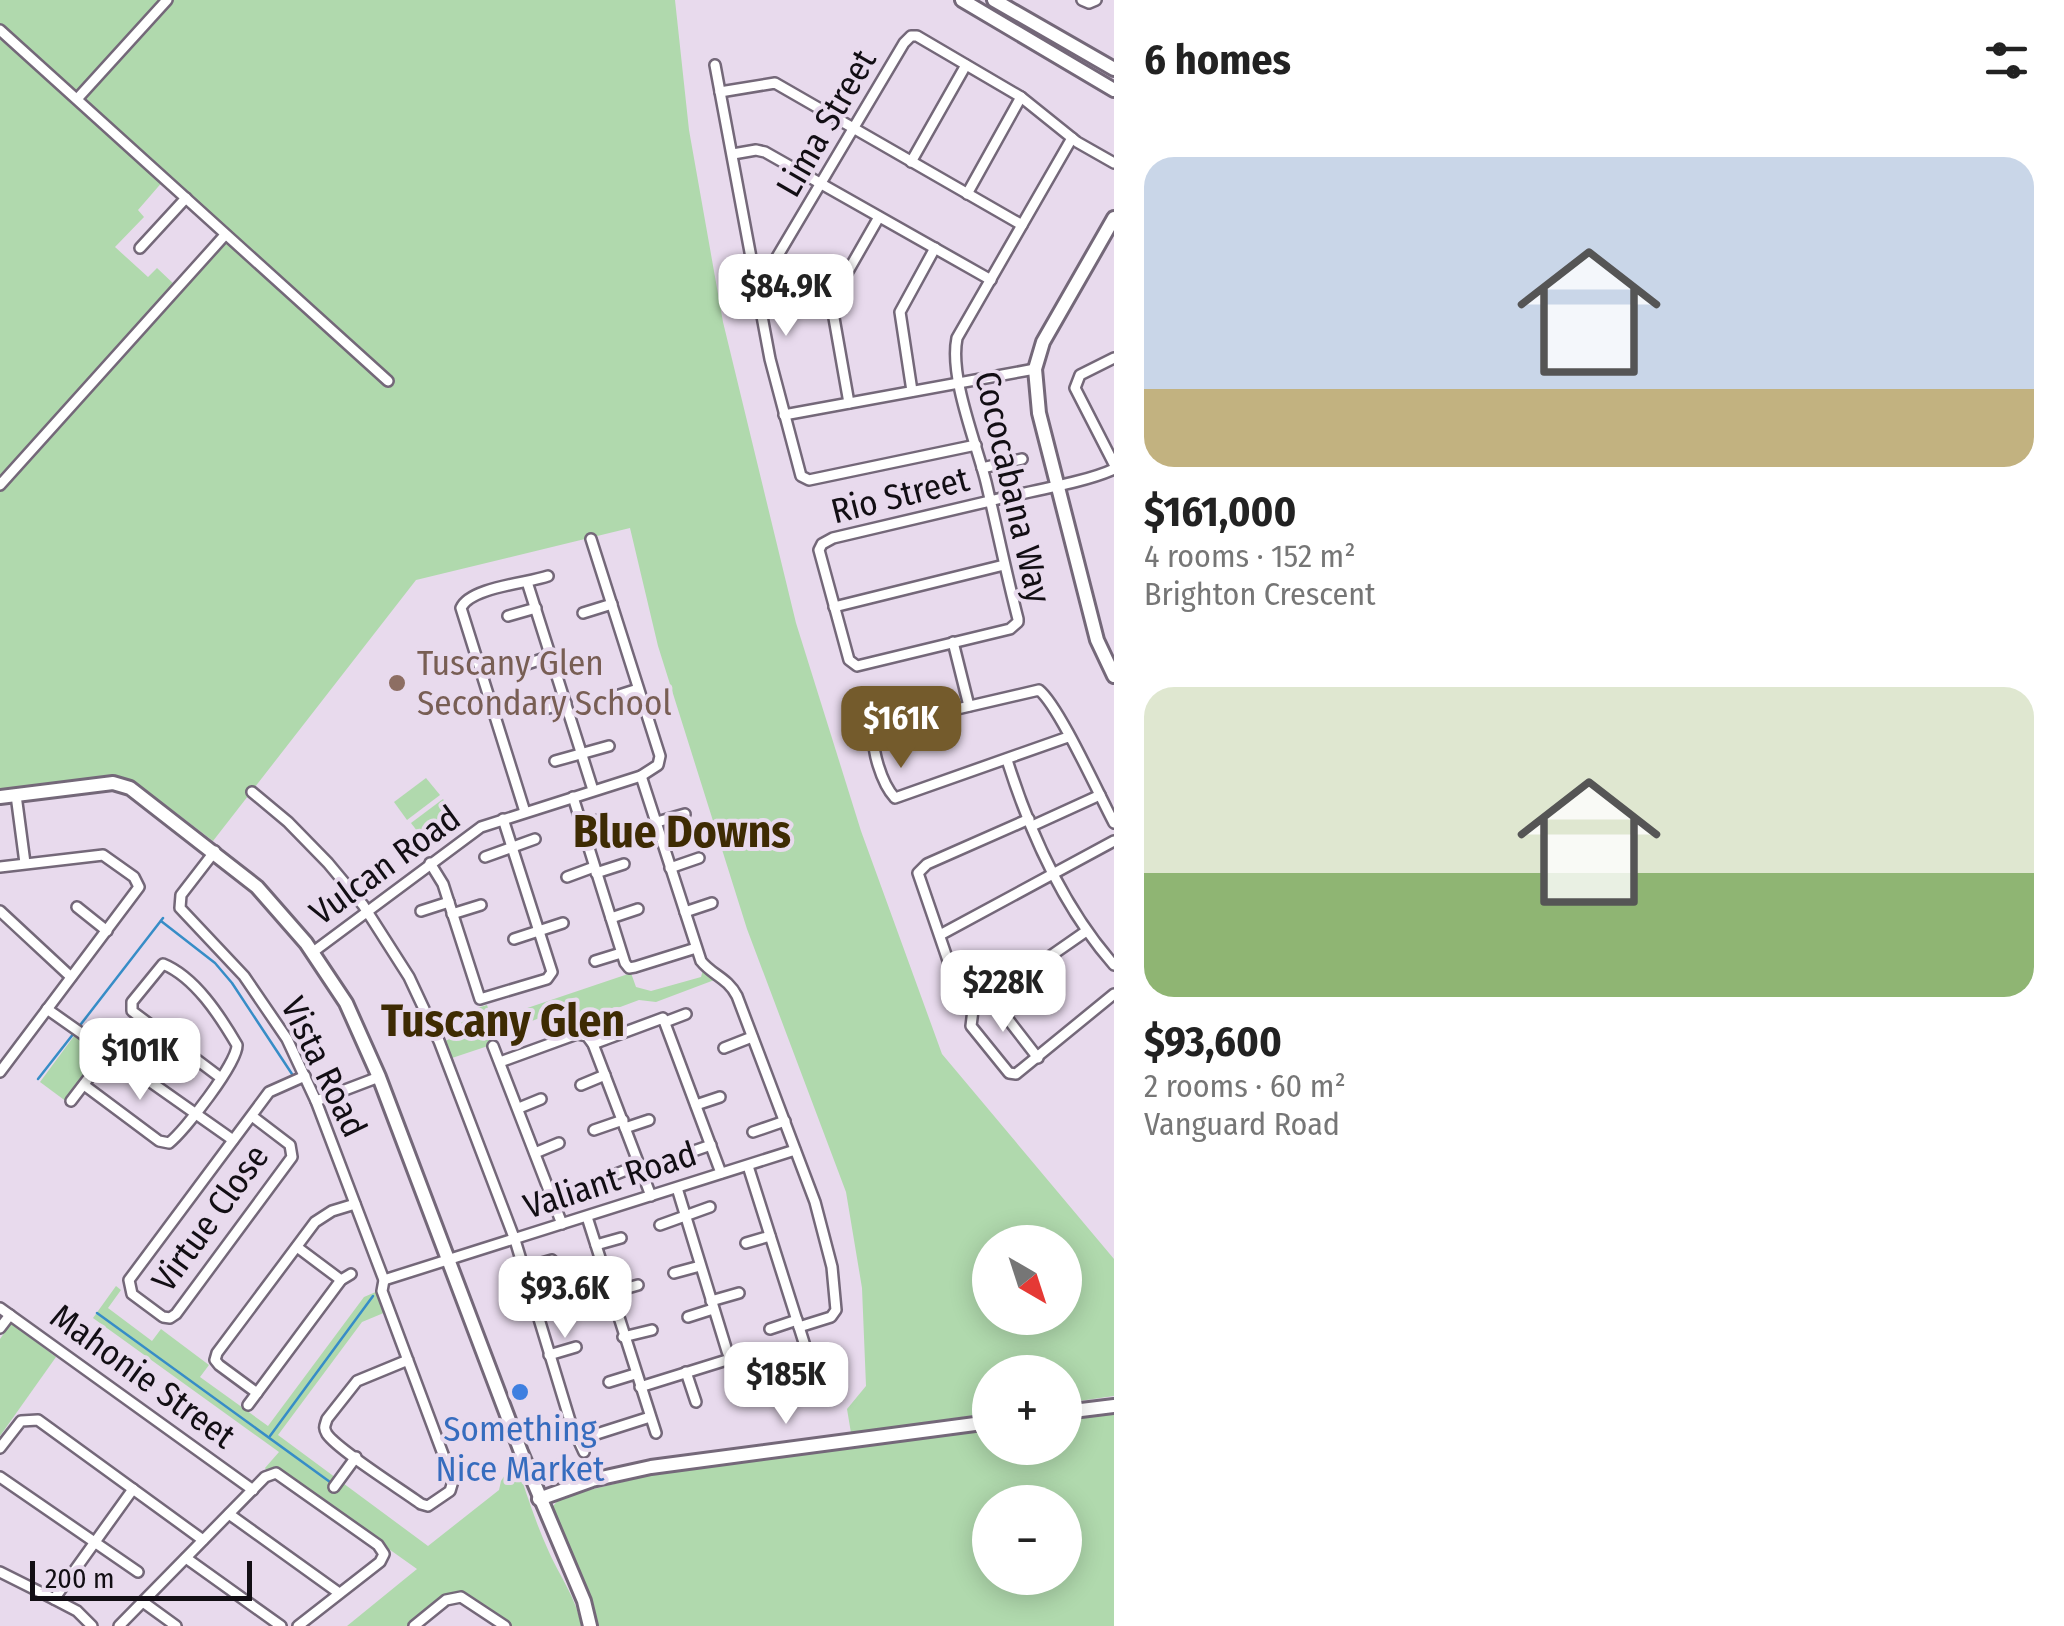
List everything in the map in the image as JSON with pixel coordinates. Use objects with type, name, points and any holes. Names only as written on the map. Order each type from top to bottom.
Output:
[{"type":"street","points":[[78,99],[167,0]]},
{"type":"street","points":[[962,0],[1114,90]]},
{"type":"street","points":[[994,0],[1114,69]]},
{"type":"street","points":[[1082,0],[1096,0]]},
{"type":"street","points":[[0,30],[388,381]]},
{"type":"street","name":"Lima Street","points":[[758,290],[908,38],[918,36],[1021,97],[1072,138],[1114,164]]},
{"type":"street","points":[[911,162],[966,64]]},
{"type":"street","points":[[715,65],[758,290],[799,473],[810,480],[976,445]]},
{"type":"street","points":[[720,92],[772,82],[1022,225]]},
{"type":"street","points":[[967,194],[1021,97]]},
{"type":"street","name":"Cococabana Way","points":[[818,550],[848,657],[856,666],[1016,626],[1018,619],[960,384],[957,338],[1072,138]]},
{"type":"street","points":[[732,154],[760,150],[992,280]]},
{"type":"street","points":[[140,248],[186,198]]},
{"type":"street","points":[[848,403],[831,301],[879,217]]},
{"type":"street","points":[[1114,218],[1050,328],[1035,369],[1039,413],[1096,640],[1114,676]]},
{"type":"street","points":[[0,485],[226,235]]},
{"type":"street","points":[[912,392],[900,312],[935,248]]},
{"type":"street","points":[[1114,358],[1080,375],[1074,388],[1114,467]]},
{"type":"street","points":[[784,415],[1035,369]]},
{"type":"street","points":[[982,468],[1022,459]]},
{"type":"street","name":"Rio Street","points":[[818,550],[833,538],[1114,467]]},
{"type":"street","points":[[591,540],[638,688],[613,697]]},
{"type":"street","points":[[834,607],[1004,565]]},
{"type":"street","points":[[526,812],[461,608],[469,597],[517,582],[528,585],[548,576]]},
{"type":"street","points":[[528,585],[593,790]]},
{"type":"street","points":[[584,613],[612,604]]},
{"type":"street","points":[[508,616],[536,608]]},
{"type":"street","points":[[953,642],[969,706]]},
{"type":"street","points":[[524,665],[551,656]]},
{"type":"street","points":[[555,669],[579,661]]},
{"type":"street","name":"Vulcan Road","points":[[313,952],[470,833],[641,776],[658,765],[660,756],[638,688]]},
{"type":"street","points":[[1068,737],[902,798],[890,794],[873,740],[876,730],[1032,690],[1044,694],[1068,737],[1100,795],[1114,823]]},
{"type":"street","points":[[538,711],[566,703]]},
{"type":"street","points":[[555,761],[609,746]]},
{"type":"street","points":[[1007,760],[1054,873],[1085,932],[1114,966]]},
{"type":"street","points":[[641,776],[696,948],[708,970],[725,978],[732,987],[785,1121],[826,1242],[837,1302],[831,1318],[770,1329]]},
{"type":"street","points":[[0,797],[121,785],[149,801],[215,852],[265,896],[313,952],[346,1003],[379,1077],[539,1498],[584,1601],[590,1626]]},
{"type":"street","points":[[252,792],[305,839],[367,911],[410,977],[439,1041],[514,1240],[572,1427],[584,1452]]},
{"type":"street","points":[[16,795],[25,864]]},
{"type":"street","points":[[954,978],[918,882],[920,868],[1100,795]]},
{"type":"street","points":[[574,796],[621,953],[629,968],[696,948]]},
{"type":"street","points":[[657,822],[685,814]]},
{"type":"street","points":[[581,826],[604,818]]},
{"type":"street","points":[[430,863],[443,884],[480,999],[550,978],[552,972],[503,820]]},
{"type":"street","points":[[485,857],[535,839]]},
{"type":"street","points":[[940,935],[1114,841]]},
{"type":"street","name":"Vista Road","points":[[215,852],[181,895],[180,908],[255,990],[287,1039],[305,1076],[384,1280],[382,1291],[452,1479],[452,1489],[436,1503],[424,1505],[356,1457]]},
{"type":"street","points":[[0,867],[99,854],[134,877],[138,890],[1,1070]]},
{"type":"street","points":[[670,868],[699,858]]},
{"type":"street","points":[[567,876],[624,864]]},
{"type":"street","points":[[421,911],[449,902]]},
{"type":"street","points":[[685,912],[712,903]]},
{"type":"street","points":[[452,914],[481,905]]},
{"type":"street","points":[[77,907],[107,931]]},
{"type":"street","points":[[611,918],[638,909]]},
{"type":"street","points":[[0,910],[72,977]]},
{"type":"street","points":[[514,939],[563,924]]},
{"type":"street","points":[[1085,932],[990,996],[970,1016],[978,1036],[1009,1073],[1020,1072],[1114,994]]},
{"type":"street","points":[[595,961],[621,953]]},
{"type":"street","points":[[84,1086],[164,1144],[174,1140],[221,1078],[237,1055],[236,1042],[189,982],[168,964],[161,964],[132,1002],[132,1011],[221,1078]]},
{"type":"street","points":[[990,996],[1038,1058]]},
{"type":"street","points":[[47,1008],[233,1140],[271,1090],[305,1076]]},
{"type":"street","points":[[665,1022],[686,1014]]},
{"type":"street","points":[[593,1044],[663,1018],[722,1174]]},
{"type":"street","points":[[500,1062],[577,1034],[587,1036],[650,1196]]},
{"type":"street","points":[[724,1048],[752,1037]]},
{"type":"street","points":[[494,1046],[562,1224]]},
{"type":"street","points":[[72,1101],[110,1050]]},
{"type":"street","points":[[582,1085],[605,1075]]},
{"type":"street","points":[[316,1101],[379,1077]]},
{"type":"street","points":[[696,1105],[720,1097]]},
{"type":"street","points":[[519,1108],[541,1099]]},
{"type":"street","name":"Virtue Close","points":[[233,1140],[129,1280],[132,1294],[163,1318],[174,1316],[291,1160],[290,1146],[252,1116]]},
{"type":"street","points":[[594,1130],[649,1120]]},
{"type":"street","points":[[752,1132],[785,1121]]},
{"type":"street","points":[[535,1152],[559,1143]]},
{"type":"street","points":[[684,1154],[711,1144]]},
{"type":"street","name":"Valiant Road","points":[[384,1280],[795,1150]]},
{"type":"street","points":[[611,1176],[639,1165]]},
{"type":"street","points":[[748,1166],[814,1371]]},
{"type":"street","points":[[552,1198],[578,1188]]},
{"type":"street","points":[[677,1188],[742,1389],[770,1377]]},
{"type":"street","points":[[257,1393],[215,1360],[296,1247],[324,1215],[354,1204]]},
{"type":"street","points":[[660,1225],[710,1207]]},
{"type":"street","points":[[587,1216],[656,1433]]},
{"type":"street","points":[[746,1243],[770,1236]]},
{"type":"street","points":[[596,1245],[621,1238]]},
{"type":"street","points":[[248,1405],[346,1277],[296,1247]]},
{"type":"street","points":[[524,1268],[552,1260]]},
{"type":"street","points":[[674,1273],[700,1266]]},
{"type":"street","points":[[585,1297],[638,1285]]},
{"type":"street","points":[[688,1317],[739,1292]]},
{"type":"street","name":"Mahonie Street","points":[[0,1308],[253,1490]]},
{"type":"street","points":[[0,1328],[10,1315]]},
{"type":"street","points":[[623,1337],[652,1330]]},
{"type":"street","points":[[549,1355],[576,1347]]},
{"type":"street","points":[[640,1387],[730,1359]]},
{"type":"street","points":[[334,1487],[356,1457],[328,1436],[324,1426],[327,1418],[357,1381],[408,1360]]},
{"type":"street","points":[[686,1372],[696,1402]]},
{"type":"street","points":[[609,1382],[635,1374]]},
{"type":"street","points":[[562,1394],[576,1390]]},
{"type":"street","points":[[1082,1410],[1114,1406]]},
{"type":"street","points":[[0,1448],[18,1424],[33,1418],[204,1540]]},
{"type":"street","points":[[581,1440],[650,1418]]},
{"type":"street","points":[[539,1498],[592,1480],[651,1467],[972,1424]]},
{"type":"street","points":[[119,1626],[270,1474],[282,1476],[384,1554],[380,1562],[298,1626]]},
{"type":"street","points":[[0,1476],[138,1572]]},
{"type":"street","points":[[54,1599],[133,1489]]},
{"type":"street","points":[[229,1514],[339,1593]]},
{"type":"street","points":[[186,1558],[281,1626]]},
{"type":"street","points":[[0,1572],[78,1611],[92,1626]]},
{"type":"street","points":[[414,1626],[454,1597],[469,1599],[505,1626]]},
{"type":"street","points":[[142,1602],[176,1626]]},
{"type":"green space","points":[[0,0],[675,0],[689,130],[723,322],[796,623],[861,831],[942,1054],[1114,1259],[1114,1396],[1082,1401],[1082,1355],[972,1355],[972,1416],[851,1433],[847,1409],[866,1386],[862,1288],[846,1192],[747,929],[658,646],[630,528],[416,580],[213,841],[138,784],[110,776],[0,790]],"holes":[[[164,180],[224,236],[177,287],[157,268],[148,277],[115,247],[144,217],[138,210]]]},
{"type":"green space","points":[[426,778],[440,795],[407,820],[394,802]]},
{"type":"green space","points":[[443,799],[456,816],[424,840],[411,823]]},
{"type":"green space","points":[[703,970],[717,979],[656,1002],[639,1000],[580,1022],[574,1008],[567,1007],[502,1033],[488,1046],[449,1059],[443,1042],[465,1032],[458,1014],[487,1005],[492,1020],[631,973],[636,987],[651,991],[701,977]]},
{"type":"green space","points":[[77,1032],[101,1049],[102,1054],[67,1102],[40,1082]]},
{"type":"green space","points":[[116,1286],[121,1290],[108,1308],[152,1341],[161,1329],[209,1365],[200,1377],[268,1426],[364,1297],[378,1291],[386,1312],[362,1322],[278,1435],[428,1546],[499,1490],[515,1460],[539,1529],[572,1597],[581,1626],[510,1626],[461,1594],[447,1596],[408,1626],[347,1626],[417,1569],[279,1471],[267,1471],[265,1468],[279,1452],[93,1318]]},
{"type":"green space","points":[[11,1323],[56,1357],[0,1436],[0,1339]]},
{"type":"green space","points":[[1114,1414],[1114,1626],[596,1626],[590,1599],[553,1506],[561,1497],[651,1475],[972,1432],[972,1465],[1082,1465],[1082,1418]]},
{"type":"waterway","points":[[81,1024],[163,918]]},
{"type":"waterway","points":[[161,921],[215,963],[292,1074]]},
{"type":"waterway","points":[[38,1079],[74,1033]]},
{"type":"waterway","points":[[270,1436],[373,1296]]},
{"type":"waterway","points":[[97,1313],[330,1482]]},
{"type":"place","name":"Tuscany Glen Secondary School","points":[[397,683]]},
{"type":"place","name":"Something Nice Market","points":[[520,1392]]},
{"type":"district","name":"Blue Downs","points":[[682,832]]},
{"type":"district","name":"Tuscany Glen","points":[[503,1021]]}]
